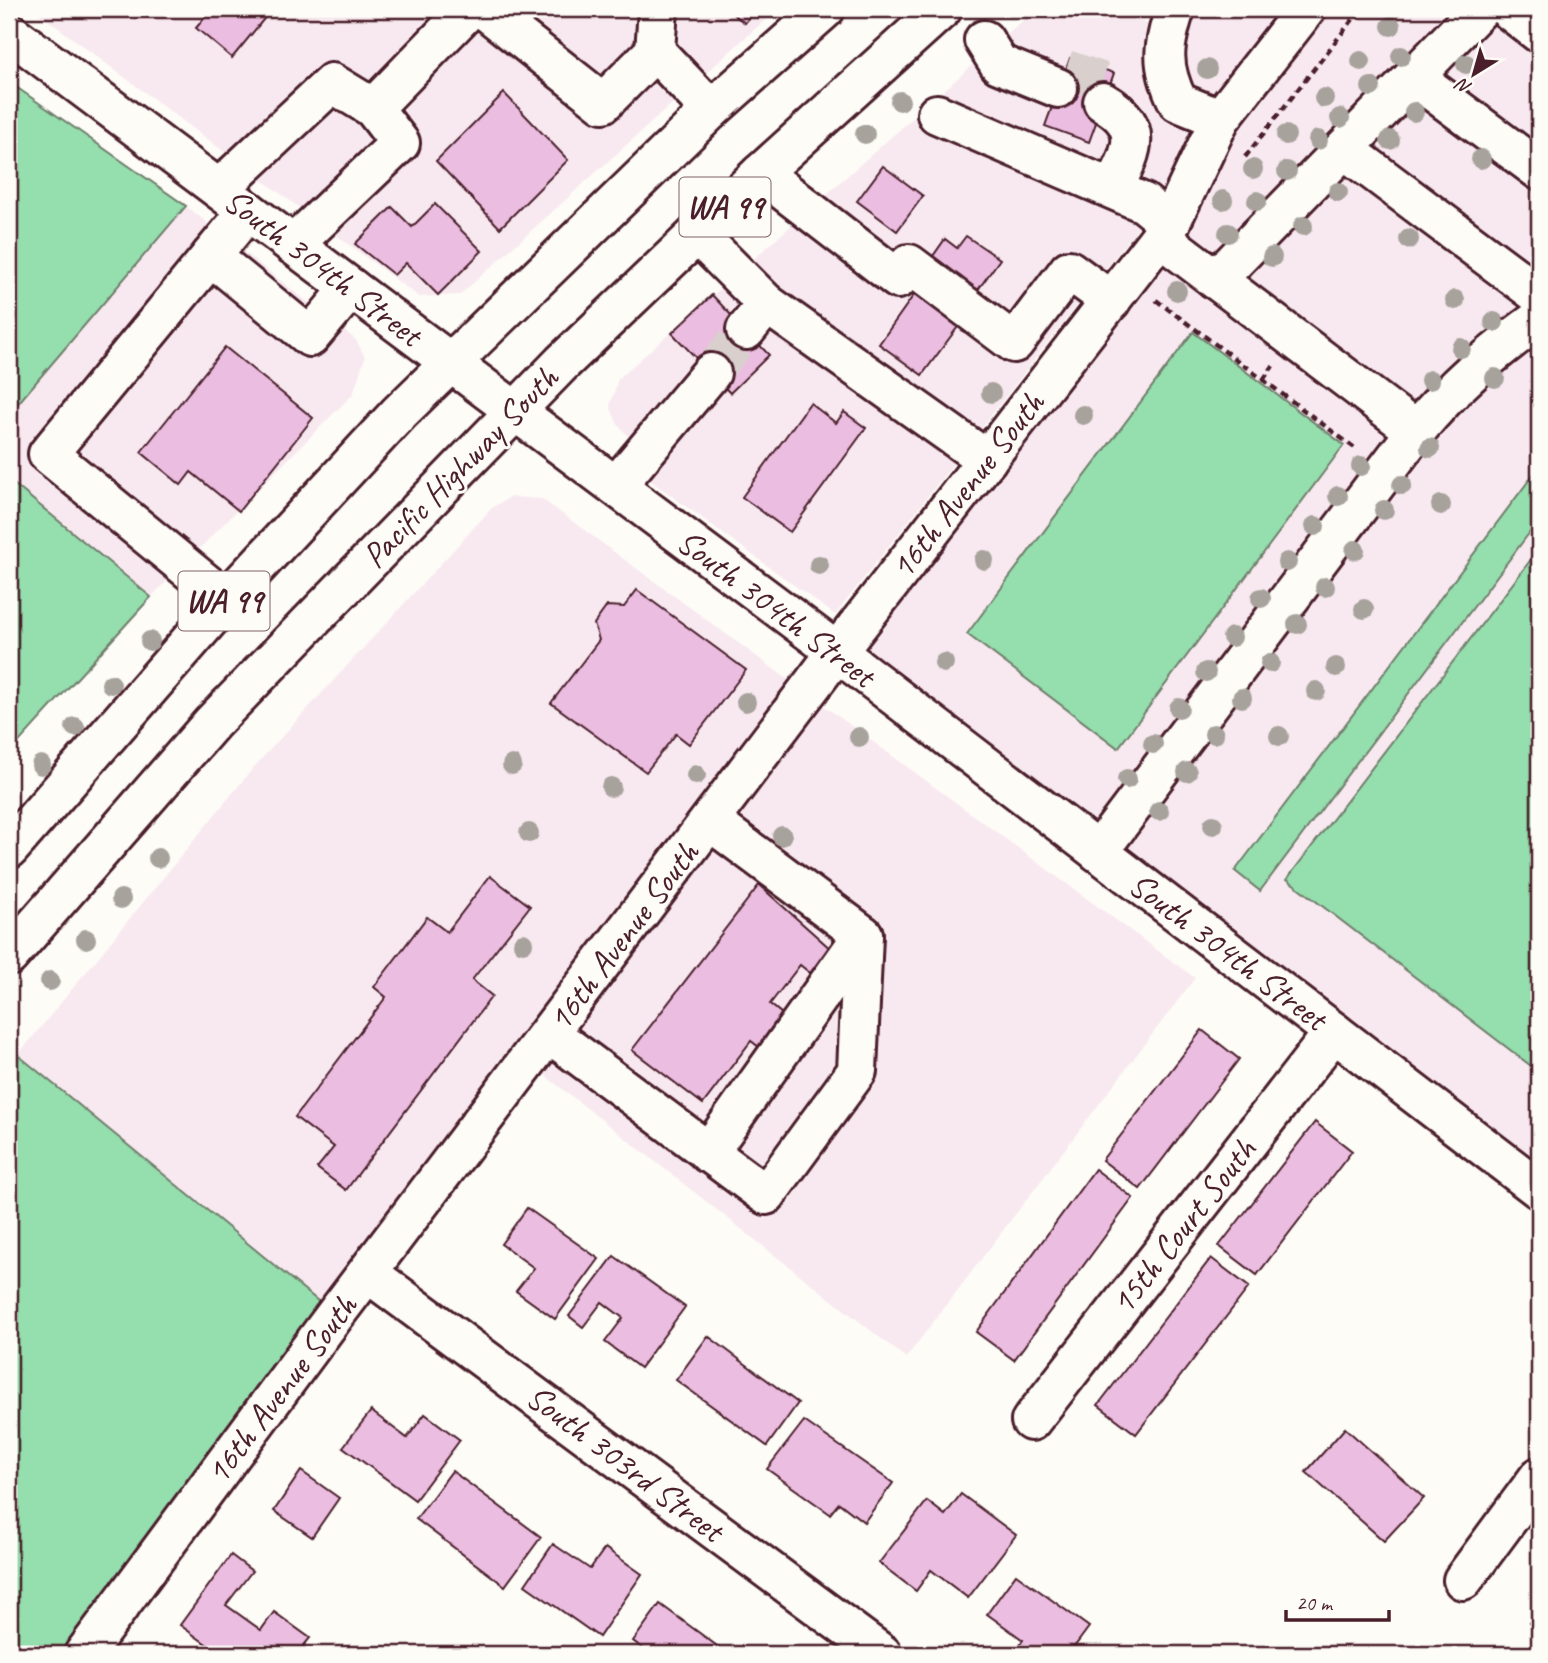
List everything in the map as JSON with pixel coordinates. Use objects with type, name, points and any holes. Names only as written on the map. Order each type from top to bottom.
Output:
[{"type":"street","points":[[373,108],[469,9]]},
{"type":"street","points":[[484,9],[603,103],[655,51],[658,9]]},
{"type":"street","name":"WA 99","points":[[9,849],[226,600],[399,412],[711,110],[825,9]]},
{"type":"street","name":"Pacific Highway South","points":[[9,956],[212,723],[515,410],[761,173],[942,9]]},
{"type":"street","points":[[1175,9],[1163,45],[1168,80],[1178,102],[1220,119]]},
{"type":"street","name":"16th Avenue South","points":[[84,1654],[837,652],[1165,231],[1220,119],[1306,9]]},
{"type":"street","points":[[1216,280],[1480,9]]},
{"type":"street","points":[[1508,9],[1539,33]]},
{"type":"street","name":"South 304th Street","points":[[9,32],[837,652],[1539,1189]]},
{"type":"street","points":[[984,40],[1062,79]]},
{"type":"street","points":[[655,51],[711,110]]},
{"type":"street","points":[[1414,77],[1539,170]]},
{"type":"street","points":[[226,600],[48,454],[211,256],[233,200],[331,83],[373,108],[400,143],[293,245]]},
{"type":"street","points":[[1107,93],[1127,119],[1130,128],[1131,152],[1113,189]]},
{"type":"street","points":[[937,114],[1143,203],[1165,231],[1216,280],[1416,431]]},
{"type":"street","points":[[1344,149],[1539,295]]},
{"type":"street","points":[[761,173],[898,279],[909,264],[1014,343],[1069,270],[1111,301]]},
{"type":"street","points":[[697,234],[756,317],[987,460]]},
{"type":"street","points":[[211,256],[310,337],[351,288]]},
{"type":"street","points":[[1098,852],[1416,431],[1453,387],[1490,354],[1539,319]]},
{"type":"street","points":[[616,486],[710,373]]},
{"type":"street","points":[[710,821],[863,935]]},
{"type":"street","points":[[708,1153],[863,935]]},
{"type":"street","points":[[549,1033],[766,1195],[857,1072],[863,935]]},
{"type":"street","name":"15th Court South","points":[[1031,1421],[1334,1031]]},
{"type":"street","name":"South 303rd Street","points":[[368,1273],[881,1654]]},
{"type":"street","points":[[1463,1580],[1539,1477]]},
{"type":"path","points":[[1242,160],[1361,9]]},
{"type":"path","points":[[1159,291],[1150,296],[1360,452]]},
{"type":"shaded area","points":[[33,9],[777,9],[460,295],[419,297]]},
{"type":"shaded area","points":[[1036,9],[1112,9],[1148,24],[1152,9],[1539,9],[1539,1189],[837,652],[1170,225],[1165,193],[835,615],[625,462],[636,444],[618,425],[610,406],[618,379]]},
{"type":"shaded area","points":[[186,206],[356,340],[365,357],[353,394],[151,597],[9,480],[9,414]]},
{"type":"shaded area","points":[[510,497],[542,499],[1195,978],[906,1358],[510,1048],[318,1301],[18,1055],[254,767],[492,508]]},
{"type":"green space","points":[[9,82],[186,206],[9,414]]},
{"type":"green space","points":[[1193,332],[1344,445],[1118,748],[967,634]]},
{"type":"green space","points":[[1539,467],[1539,520],[1260,891],[1235,871]]},
{"type":"green space","points":[[9,480],[151,597],[9,753]]},
{"type":"green space","points":[[1539,549],[1539,1072],[1287,879]]},
{"type":"green space","points":[[18,1055],[335,1315],[83,1654],[9,1654],[9,1067]]},
{"type":"building","points":[[212,9],[272,9],[232,58],[196,28]]},
{"type":"building","points":[[726,9],[756,9],[745,23]]},
{"type":"building","points":[[1070,58],[1114,73],[1089,142],[1045,126]]},
{"type":"building","points":[[504,93],[568,160],[500,228],[436,161]]},
{"type":"building","points":[[883,166],[923,196],[897,231],[857,201]]},
{"type":"building","points":[[435,204],[482,251],[438,295],[406,263],[394,275],[355,244],[392,207],[412,227]]},
{"type":"building","points":[[966,236],[1000,259],[972,298],[926,266],[945,239],[957,248]]},
{"type":"building","points":[[916,292],[960,324],[922,375],[879,344]]},
{"type":"building","points":[[712,295],[769,355],[730,393],[672,333]]},
{"type":"building","points":[[225,347],[313,418],[239,511],[191,472],[181,485],[141,452]]},
{"type":"building","points":[[810,403],[836,423],[844,412],[866,428],[790,532],[742,497]]},
{"type":"building","points":[[637,590],[746,670],[689,744],[676,734],[646,772],[551,703],[599,640],[594,624],[607,606],[624,607]]},
{"type":"building","points":[[490,876],[530,906],[472,980],[492,996],[346,1190],[317,1168],[334,1147],[295,1117],[386,997],[374,987],[427,917],[447,932]]},
{"type":"building","points":[[759,885],[833,951],[815,977],[800,965],[770,1004],[788,1019],[763,1050],[751,1041],[703,1104],[632,1050]]},
{"type":"building","points":[[1202,1030],[1239,1059],[1140,1189],[1102,1160]]},
{"type":"building","points":[[1315,1122],[1352,1151],[1257,1275],[1219,1246]]},
{"type":"building","points":[[1095,1169],[1133,1198],[1014,1360],[976,1332]]},
{"type":"building","points":[[527,1208],[599,1259],[555,1319],[516,1291],[534,1268],[501,1244]]},
{"type":"building","points":[[614,1256],[685,1307],[640,1368],[605,1342],[623,1318],[602,1302],[583,1327],[569,1316]]},
{"type":"building","points":[[1211,1258],[1249,1287],[1136,1434],[1098,1405]]},
{"type":"building","points":[[708,1336],[798,1403],[767,1446],[676,1380]]},
{"type":"building","points":[[371,1411],[407,1438],[425,1414],[460,1440],[415,1500],[343,1447]]},
{"type":"building","points":[[804,1421],[893,1483],[864,1522],[839,1503],[830,1514],[767,1469]]},
{"type":"building","points":[[1345,1428],[1424,1498],[1384,1541],[1306,1472]]},
{"type":"building","points":[[301,1471],[339,1498],[312,1537],[274,1511]]},
{"type":"building","points":[[452,1471],[541,1537],[505,1586],[416,1519]]},
{"type":"building","points":[[961,1494],[1016,1535],[968,1598],[931,1570],[916,1591],[879,1563],[927,1501],[945,1515]]},
{"type":"building","points":[[553,1544],[590,1569],[605,1548],[642,1574],[599,1637],[525,1585]]},
{"type":"building","points":[[231,1555],[252,1571],[226,1605],[261,1630],[274,1612],[310,1638],[297,1654],[220,1654],[180,1625]]},
{"type":"building","points":[[1016,1574],[1089,1627],[1069,1654],[1013,1654],[1023,1640],[987,1614]]},
{"type":"building","points":[[1539,1587],[1539,1601],[1532,1596]]},
{"type":"building","points":[[660,1604],[728,1654],[650,1654],[633,1641]]},
{"type":"building","points":[[1539,1610],[1539,1632],[1529,1623]]},
{"type":"tunnel","points":[[1066,69],[1110,84]]},
{"type":"tunnel","points":[[711,373],[746,330]]}]
